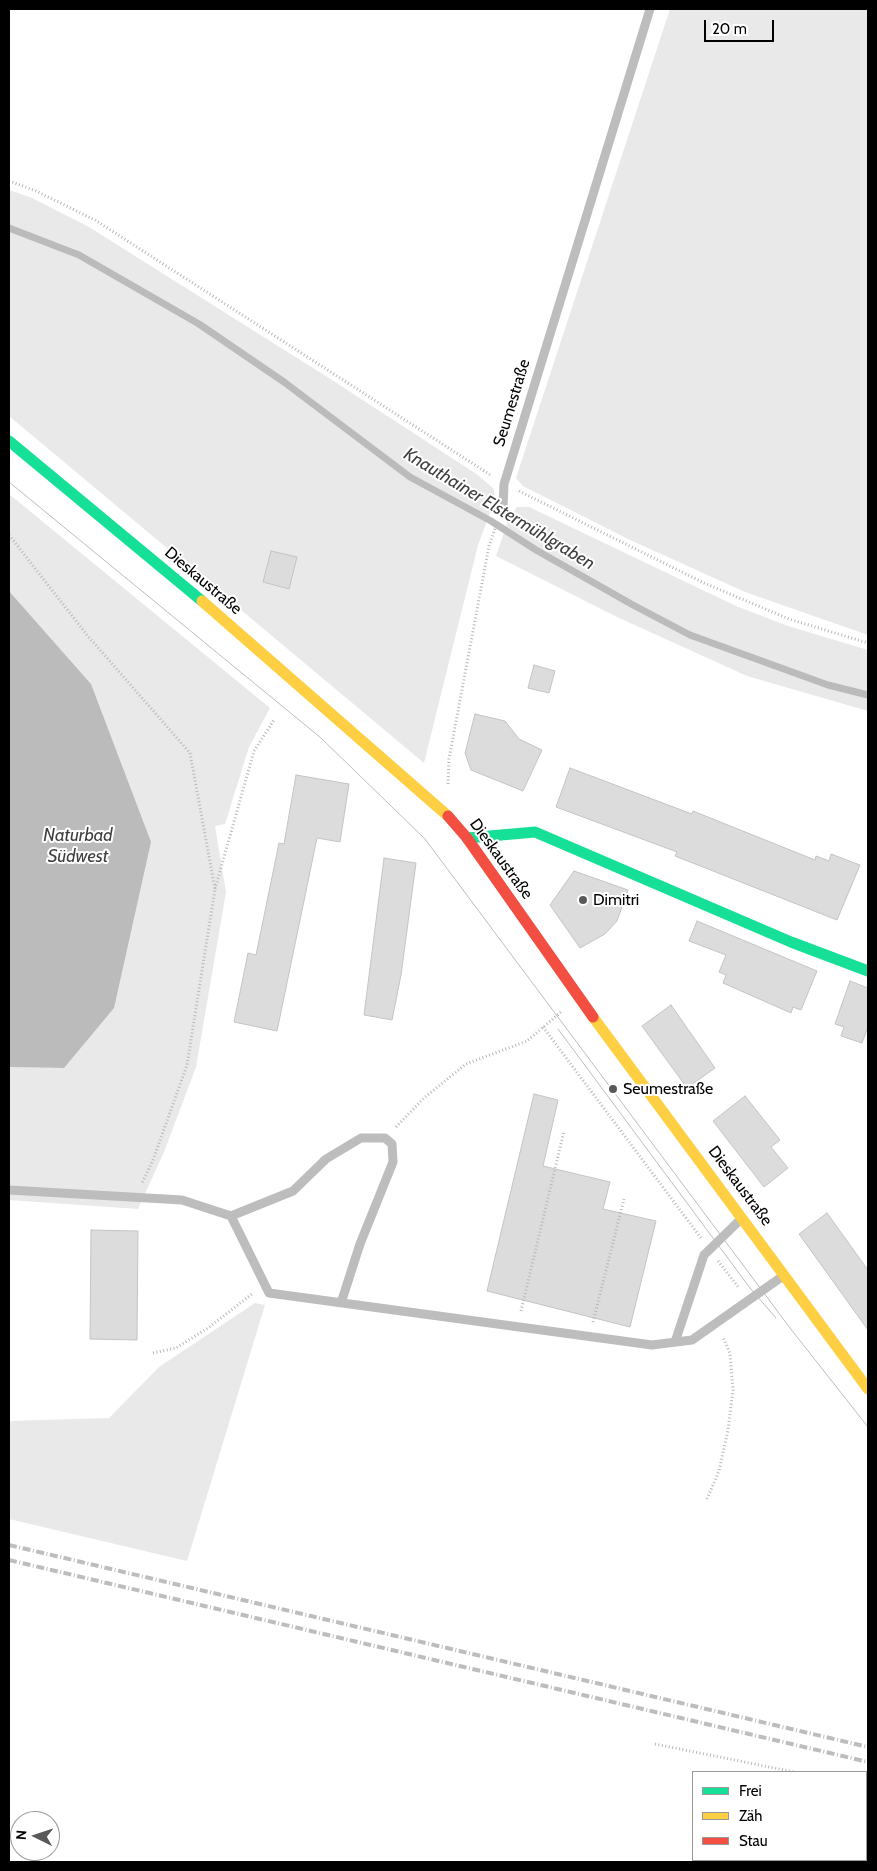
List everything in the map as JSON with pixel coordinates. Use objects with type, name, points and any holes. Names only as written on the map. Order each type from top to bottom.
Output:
[{"type":"main road","name":"Dieskaustraße","points":[[9,441],[245,637],[447,815],[467,838],[580,999],[786,1275],[868,1389]]},
{"type":"main road","points":[[467,838],[535,832],[791,942],[868,971]]},
{"type":"lane","name":"Seumestraße","points":[[503,508],[504,484],[650,9]]},
{"type":"lane","points":[[9,1190],[182,1200],[231,1216],[292,1191],[326,1159],[361,1138],[385,1138],[392,1144],[392,1162],[360,1244],[341,1303]]},
{"type":"lane","points":[[231,1216],[268,1293],[652,1345],[692,1340],[718,1324],[763,1289],[786,1275]]},
{"type":"lane","points":[[675,1342],[704,1255],[743,1217]]},
{"type":"path","points":[[9,181],[36,191],[95,220],[504,484],[704,583],[789,619],[868,643]]},
{"type":"path","points":[[447,815],[448,759],[488,546],[503,508]]},
{"type":"path","points":[[9,535],[87,635],[190,753],[215,889]]},
{"type":"path","points":[[134,1198],[153,1160],[187,1065],[215,889],[254,751],[274,720]]},
{"type":"path","points":[[385,1138],[424,1098],[466,1064],[527,1041],[561,1012]]},
{"type":"path","points":[[543,1027],[683,1214]]},
{"type":"path","points":[[517,1328],[564,1132]]},
{"type":"path","points":[[589,1337],[624,1199]]},
{"type":"path","points":[[153,1353],[176,1348],[208,1328],[264,1284]]},
{"type":"path","points":[[707,1499],[719,1471],[728,1430],[733,1390],[730,1354],[718,1324]]},
{"type":"path","points":[[655,1744],[789,1771]]},
{"type":"shaded area","points":[[670,9],[868,9],[868,635],[745,592],[630,540],[523,486],[516,478]]},
{"type":"shaded area","points":[[9,190],[32,198],[89,227],[332,380],[478,475],[494,489],[495,500],[478,545],[424,763],[9,416]]},
{"type":"shaded area","points":[[9,494],[270,708],[249,747],[225,824],[215,826],[226,892],[196,1067],[164,1152],[138,1209],[9,1200],[9,1067],[64,1068],[91,684],[9,591]]},
{"type":"shaded area","points":[[517,507],[529,507],[736,606],[788,626],[868,650],[868,711],[747,676],[617,617],[496,556],[509,518]]},
{"type":"shaded area","points":[[255,1303],[265,1305],[187,1561],[9,1519],[9,1421],[109,1418],[159,1367]]},
{"type":"water","name":"Naturbad Südwest","points":[[9,591],[91,684],[151,842],[114,1008],[64,1068],[9,1067]]},
{"type":"building","points":[[271,551],[297,557],[289,589],[263,582]]},
{"type":"building","points":[[534,665],[555,671],[549,693],[528,688]]},
{"type":"building","points":[[475,714],[505,721],[519,739],[542,750],[523,791],[471,770],[465,753]]},
{"type":"building","points":[[570,768],[692,814],[693,811],[815,860],[816,856],[829,861],[831,854],[860,865],[837,920],[675,856],[677,852],[556,807]]},
{"type":"building","points":[[296,775],[349,784],[340,842],[317,838],[277,1031],[234,1022],[248,953],[256,955],[279,843],[284,844]]},
{"type":"building","points":[[384,858],[416,863],[401,975],[392,1020],[364,1015]]},
{"type":"building","points":[[574,871],[628,890],[617,921],[605,934],[580,948],[550,905]]},
{"type":"building","points":[[697,921],[817,971],[801,1010],[793,1007],[791,1013],[723,983],[726,975],[719,972],[726,955],[689,941]]},
{"type":"building","points":[[850,981],[868,988],[868,1027],[862,1043],[841,1036],[844,1027],[835,1024]]},
{"type":"building","points":[[671,1005],[715,1068],[687,1088],[642,1026]]},
{"type":"building","points":[[534,1094],[558,1100],[543,1166],[610,1182],[603,1209],[656,1221],[630,1327],[487,1291]]},
{"type":"building","points":[[745,1096],[780,1140],[771,1147],[788,1168],[764,1187],[713,1121]]},
{"type":"building","points":[[827,1213],[868,1270],[868,1330],[799,1234]]},
{"type":"building","points":[[91,1230],[138,1231],[137,1340],[90,1339]]},
{"type":"waterway","name":"Knauthainer Elstermühlgraben","points":[[9,228],[79,255],[199,324],[284,382],[410,477],[491,521],[536,550],[633,605],[690,635],[828,685],[868,695]]},
{"type":"tram line","points":[[9,482],[321,738],[425,839],[790,1328],[868,1427]]},
{"type":"tram line","points":[[558,1029],[750,1288],[776,1318]]},
{"type":"railway","points":[[9,1545],[868,1747]]},
{"type":"railway","points":[[9,1560],[868,1762]]},
{"type":"traffic: fast","points":[[9,441],[202,601]]},
{"type":"traffic: fast","points":[[467,838],[535,832],[791,942],[868,971]]},
{"type":"traffic: slow","points":[[202,601],[448,816]]},
{"type":"traffic: slow","points":[[593,1017],[868,1389]]},
{"type":"traffic: jam","points":[[448,816],[467,838],[593,1017]]},
{"type":"place","name":"Dimitri","points":[[583,900]]},
{"type":"place","name":"Seumestraße","points":[[613,1089]]}]
